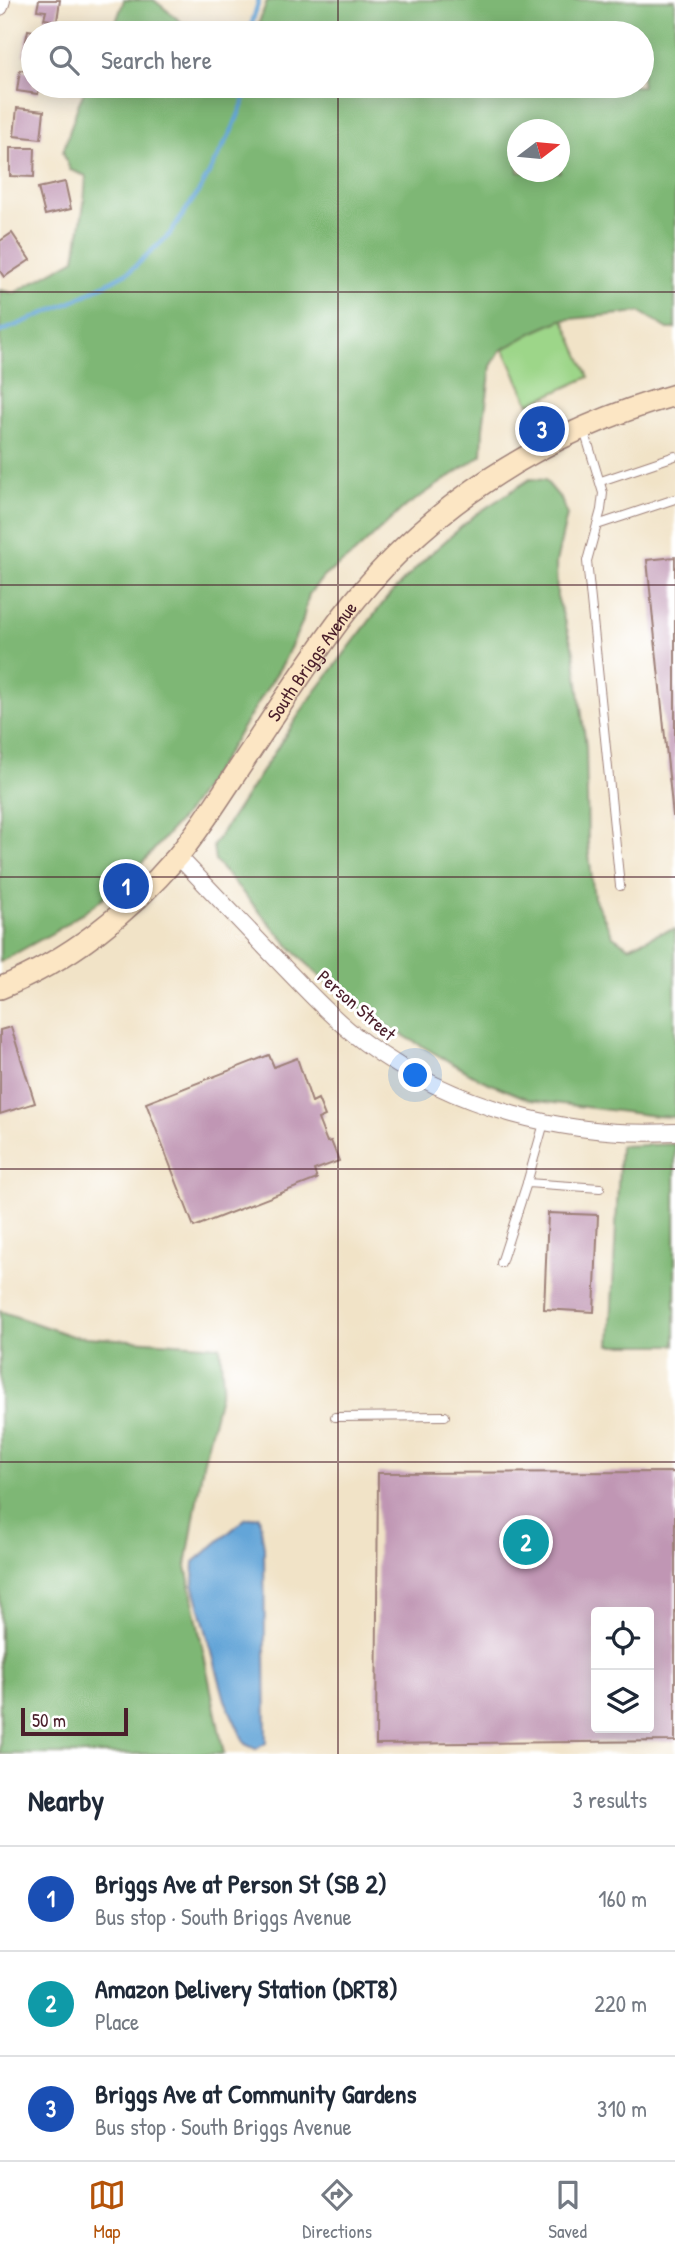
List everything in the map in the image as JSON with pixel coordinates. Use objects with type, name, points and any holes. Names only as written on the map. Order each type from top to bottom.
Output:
[{"type":"street","name":"South Briggs Avenue","points":[[0,988],[41,968],[88,939],[147,890],[178,856],[207,817],[331,633],[360,595],[427,526],[491,477],[524,457],[583,427],[639,405],[675,396]]},
{"type":"street","name":"Person Street","points":[[178,856],[322,1007],[364,1043],[418,1076],[462,1096],[544,1124],[593,1130],[675,1132]]},
{"type":"lane","points":[[583,427],[603,493],[587,561],[620,886]]},
{"type":"lane","points":[[601,481],[675,456]]},
{"type":"lane","points":[[597,525],[675,499]]},
{"type":"lane","points":[[501,1263],[544,1124]]},
{"type":"lane","points":[[527,1183],[600,1188]]},
{"type":"lane","points":[[335,1417],[445,1416]]},
{"type":"green space","points":[[124,0],[154,0],[180,21],[116,21]]},
{"type":"green space","points":[[675,0],[675,329],[668,329],[640,312],[561,320],[500,351],[491,366],[482,455],[402,509],[354,554],[324,576],[309,594],[302,623],[283,663],[187,812],[145,860],[97,903],[56,931],[0,962],[0,290],[14,293],[75,259],[86,176],[70,170],[63,152],[81,98],[654,98],[654,21],[260,21],[267,1]]},
{"type":"green space","points":[[562,316],[589,377],[529,404],[501,343]]},
{"type":"green space","points":[[530,479],[545,480],[561,499],[567,515],[556,563],[557,596],[574,652],[586,746],[588,844],[594,898],[613,936],[629,947],[675,929],[675,1117],[530,1100],[482,1080],[369,1016],[332,988],[293,950],[215,861],[213,846],[306,704],[387,598],[428,556],[475,515]]},
{"type":"green space","points":[[675,1144],[675,1345],[610,1345],[620,1146]]},
{"type":"green space","points":[[0,1311],[72,1336],[220,1346],[223,1383],[203,1464],[186,1566],[224,1754],[0,1754]]},
{"type":"water","points":[[259,1516],[264,1547],[266,1743],[256,1749],[245,1744],[225,1700],[193,1583],[194,1562],[245,1519]]},
{"type":"building","points":[[39,0],[60,0],[57,21],[44,19],[46,11],[37,10]]},
{"type":"building","points":[[20,70],[21,70],[21,92],[17,91]]},
{"type":"building","points":[[17,108],[44,111],[41,139],[14,136]]},
{"type":"building","points":[[10,148],[35,148],[34,177],[10,176]]},
{"type":"building","points":[[65,182],[71,209],[45,215],[38,188]]},
{"type":"building","points":[[12,233],[30,260],[4,277],[0,271],[0,241]]},
{"type":"building","points":[[675,557],[675,816],[673,816],[647,560]]},
{"type":"building","points":[[11,1027],[35,1103],[0,1114],[0,1030]]},
{"type":"building","points":[[269,1055],[274,1067],[297,1058],[312,1102],[318,1099],[325,1116],[318,1119],[327,1142],[331,1141],[339,1161],[314,1170],[317,1179],[194,1227],[146,1103]]},
{"type":"building","points":[[548,1213],[598,1215],[594,1312],[544,1309]]},
{"type":"building","points":[[675,1472],[675,1741],[376,1744],[378,1473]]},
{"type":"waterway","points":[[253,21],[259,0]]},
{"type":"waterway","points":[[0,332],[74,301],[130,271],[169,235],[201,188],[233,128],[245,98]]},
{"type":"place","name":"Briggs Ave at Community Gardens","points":[[542,429]]},
{"type":"place","name":"Briggs Ave at Person St (SB 2)","points":[[126,886]]},
{"type":"place","name":"Amazon Delivery Station (DRT8)","points":[[526,1542]]}]
